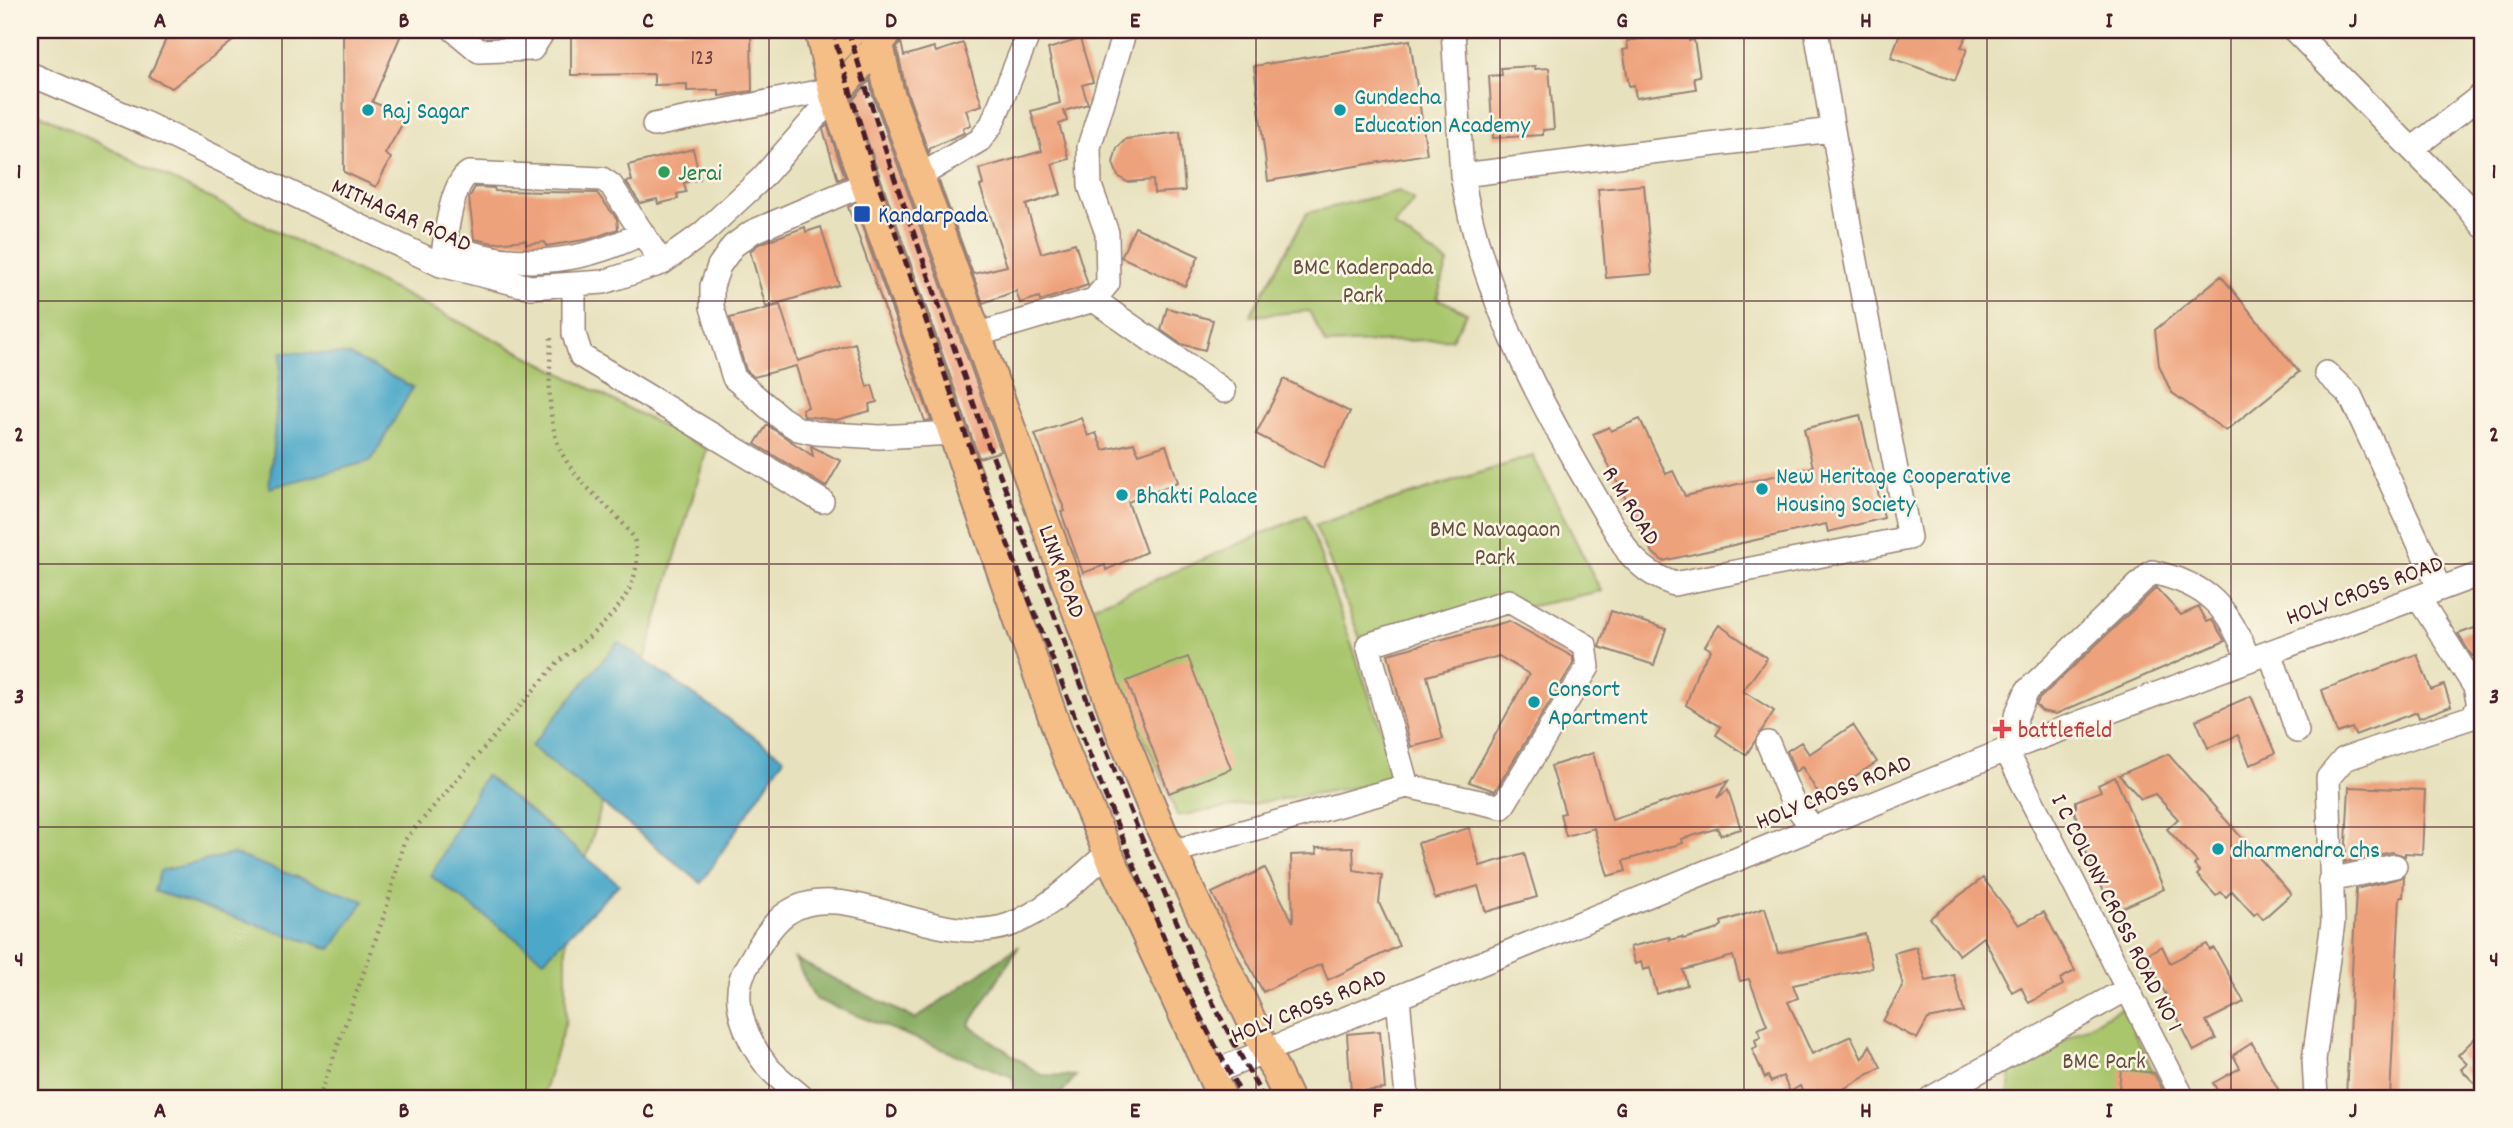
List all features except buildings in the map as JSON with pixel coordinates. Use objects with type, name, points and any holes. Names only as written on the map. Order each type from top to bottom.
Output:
[{"type":"main road","points":[[819,30],[833,93],[1066,754],[1108,853],[1216,1086]]},
{"type":"main road","points":[[826,61],[853,30]]},
{"type":"main road","points":[[833,93],[882,35]]},
{"type":"main road","name":"LINK ROAD","points":[[882,35],[889,91],[1121,733],[1171,852],[1288,1098]]},
{"type":"street","points":[[454,30],[479,51],[532,49],[544,30]]},
{"type":"street","points":[[920,176],[980,140],[992,124],[1030,30]]},
{"type":"street","points":[[979,334],[1094,300],[1108,283],[1107,233],[1090,186],[1089,147],[1125,30]]},
{"type":"street","points":[[1453,30],[1462,175],[1832,130]]},
{"type":"street","name":"R M ROAD","points":[[1462,175],[1469,215],[1511,341],[1545,413],[1628,551],[1643,570],[1674,584],[1909,538],[1832,130],[1816,30]]},
{"type":"street","points":[[2294,30],[2412,149],[2483,226]]},
{"type":"street","name":"MITHAGAR ROAD","points":[[30,74],[444,255],[530,287],[604,282],[662,262],[703,233],[762,178],[833,93]]},
{"type":"street","points":[[654,125],[833,93]]},
{"type":"street","points":[[2412,149],[2483,94]]},
{"type":"street","points":[[642,233],[622,243],[580,256],[524,262],[444,255],[455,194],[462,178],[469,173],[602,179],[611,185],[662,262]]},
{"type":"street","points":[[865,184],[752,232],[733,246],[719,266],[712,286],[712,307],[734,378],[781,418],[807,431],[879,438],[953,433]]},
{"type":"street","points":[[574,284],[574,334],[581,356],[822,502]]},
{"type":"street","points":[[1094,300],[1224,391]]},
{"type":"street","points":[[2326,373],[2350,395],[2440,589]]},
{"type":"street","points":[[2011,748],[2017,716],[2027,691],[2152,572],[2184,579],[2216,603],[2259,656],[2297,732]]},
{"type":"street","name":"HOLY CROSS ROAD","points":[[1216,1086],[1264,1052],[1812,828],[2011,748],[2483,573]]},
{"type":"street","points":[[2316,1098],[2314,1060],[2333,922],[2328,778],[2344,760],[2472,717],[2481,704],[2475,687],[2418,597]]},
{"type":"street","points":[[1171,852],[1407,786],[1502,807],[1588,667],[1585,645],[1509,601],[1368,645],[1407,786]]},
{"type":"street","points":[[1768,743],[1791,800],[1812,828]]},
{"type":"street","name":"I C COLONY CROSS ROAD NO 1","points":[[2011,748],[2127,989],[2183,1098]]},
{"type":"street","points":[[803,1098],[768,1067],[748,1035],[739,1006],[739,979],[785,914],[804,903],[836,900],[930,926],[959,930],[1009,926],[1044,907],[1108,853]]},
{"type":"street","points":[[2330,880],[2395,866]]},
{"type":"street","points":[[1931,1098],[2127,989]]},
{"type":"street","points":[[1398,997],[1407,1098]]},
{"type":"path","points":[[319,1098],[386,910],[404,842],[558,662],[579,645],[624,599],[639,567],[634,537],[602,505],[558,445],[550,395],[554,326]]},
{"type":"green space","points":[[30,109],[524,354],[707,449],[566,926],[566,1020],[542,1098],[30,1098]]},
{"type":"green space","name":"BMC Kaderpada Park","points":[[1399,191],[1414,200],[1394,226],[1448,263],[1437,298],[1467,313],[1452,339],[1326,344],[1309,311],[1250,316],[1307,213]]},
{"type":"green space","name":"BMC Navagaon Park","points":[[1533,456],[1601,591],[1362,643],[1315,525]]},
{"type":"green space","points":[[1306,515],[1399,780],[1177,816],[1085,610]]},
{"type":"green space","points":[[1019,946],[969,1025],[1041,1075],[1076,1076],[1057,1098],[1015,1098],[1013,1077],[815,999],[795,959],[915,1019]]},
{"type":"green space","name":"BMC Park","points":[[2122,1007],[2166,1098],[2008,1098],[2011,1070]]},
{"type":"water","points":[[282,352],[349,355],[413,387],[371,461],[269,488]]},
{"type":"water","points":[[618,642],[784,758],[701,883],[531,746]]},
{"type":"water","points":[[485,775],[619,884],[544,960],[431,876]]},
{"type":"water","points":[[233,854],[364,901],[331,949],[154,891],[160,871]]},
{"type":"railway","points":[[832,30],[875,174],[969,444],[1113,815],[1185,988],[1243,1098]]},
{"type":"railway","points":[[848,30],[892,171],[986,439],[1129,808],[1202,982],[1263,1098]]},
{"type":"place","name":"Raj Sagar","points":[[368,110]]},
{"type":"place","name":"Gundecha Education Academy","points":[[1340,110]]},
{"type":"place","name":"Jerai","points":[[664,172]]},
{"type":"place","name":"Kandarpada","points":[[862,214]]},
{"type":"place","name":"New Heritage Cooperative Housing Society","points":[[1762,489]]},
{"type":"place","name":"Bhakti Palace","points":[[1122,495]]},
{"type":"place","name":"Consort Apartment","points":[[1534,702]]},
{"type":"place","name":"battlefield","points":[[2002,729]]},
{"type":"place","name":"dharmendra chs","points":[[2218,849]]}]
